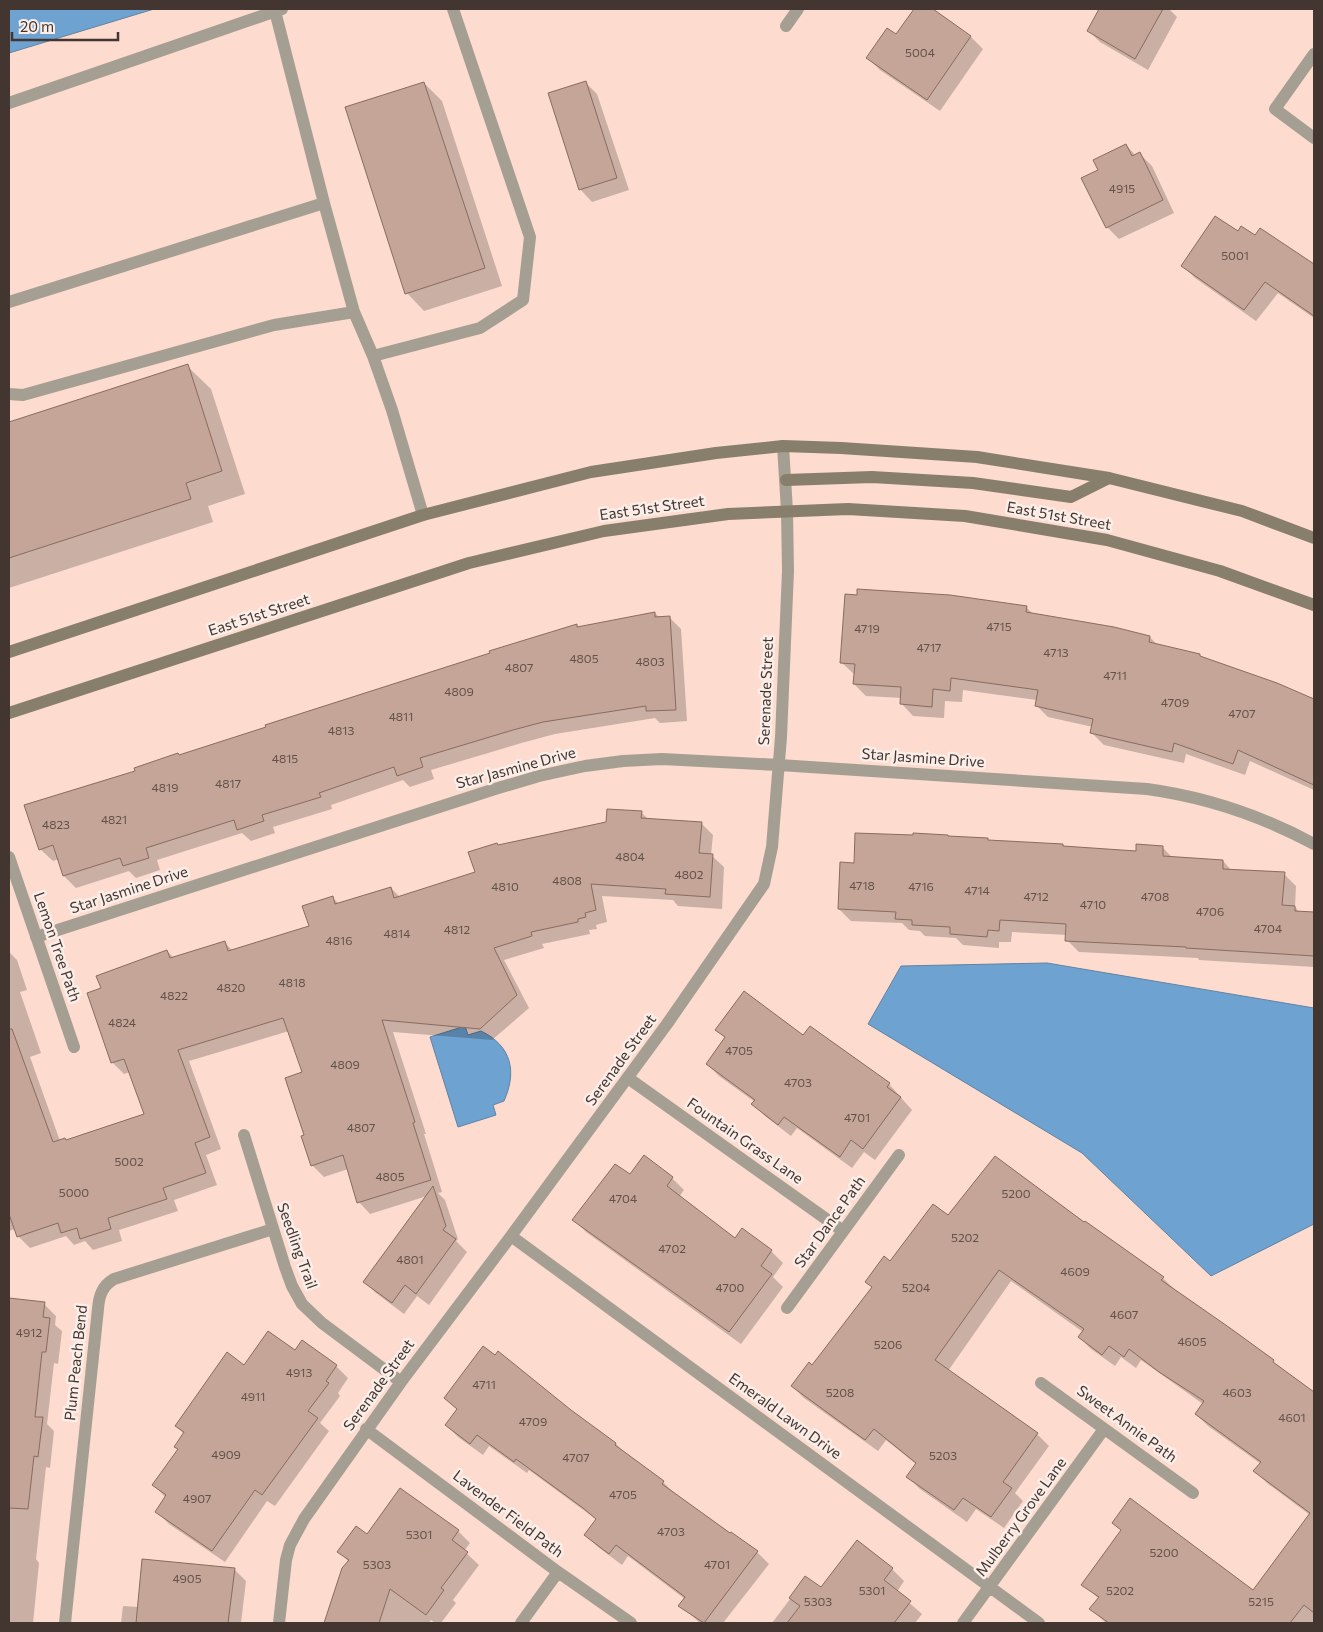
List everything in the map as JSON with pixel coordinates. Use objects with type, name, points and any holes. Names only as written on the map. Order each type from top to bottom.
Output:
[{"type":"street","points":[[373,356],[480,328],[523,300],[530,237],[453,9]]},
{"type":"street","points":[[786,26],[798,9]]},
{"type":"street","points":[[9,103],[278,10],[324,203],[354,312],[373,356],[392,410],[423,515]]},
{"type":"street","points":[[1314,54],[1275,109],[1314,138]]},
{"type":"street","points":[[9,302],[324,203]]},
{"type":"street","points":[[9,394],[23,395],[274,325],[354,312]]},
{"type":"street","points":[[9,652],[423,515],[591,472],[716,453],[783,446],[977,457],[1109,478],[1242,511],[1314,538]]},
{"type":"street","name":"Serenade Street","points":[[279,1623],[286,1560],[290,1545],[304,1519],[366,1429],[628,1078],[764,884],[772,847],[779,765],[788,571],[786,480],[783,446]]},
{"type":"street","points":[[786,480],[872,478],[963,483],[1071,497],[1109,478]]},
{"type":"street","name":"East 51st Street","points":[[9,713],[469,564],[604,531],[728,514],[848,510],[965,516],[1107,540],[1220,571],[1314,605]]},
{"type":"street","name":"Star Jasmine Drive","points":[[36,938],[494,789],[539,776],[585,766],[623,761],[662,759],[779,765],[1147,789],[1204,799],[1245,813],[1314,844]]},
{"type":"street","name":"Lemon Tree Path","points":[[9,857],[74,1047]]},
{"type":"street","name":"Fountain Grass Lane","points":[[628,1078],[843,1231]]},
{"type":"street","name":"Seedling Trail","points":[[244,1135],[292,1286],[302,1304],[322,1323],[401,1382]]},
{"type":"street","name":"Star Dance Path","points":[[787,1308],[899,1155]]},
{"type":"street","name":"Plum Peach Bend","points":[[65,1623],[98,1309],[104,1286],[114,1279],[273,1229]]},
{"type":"street","name":"Emerald Lawn Drive","points":[[511,1236],[1039,1623]]},
{"type":"street","name":"Sweet Annie Path","points":[[1041,1383],[1193,1493]]},
{"type":"street","name":"Lavender Field Path","points":[[366,1429],[558,1572],[631,1623]]},
{"type":"street","name":"Mulberry Grove Lane","points":[[963,1623],[1104,1429]]},
{"type":"street","points":[[521,1623],[558,1572]]},
{"type":"water","points":[[9,9],[154,9],[9,53]]},
{"type":"water","points":[[1047,963],[1314,1008],[1314,1224],[1211,1276],[1082,1153],[868,1024],[901,966]]},
{"type":"water","points":[[465,1026],[468,1035],[481,1031],[500,1044],[509,1061],[511,1070],[504,1101],[493,1105],[496,1115],[458,1127],[430,1037]]},
{"type":"building","points":[[914,9],[933,9],[971,36],[927,100],[866,58],[887,28],[896,34]]},
{"type":"building","points":[[1099,9],[1163,9],[1135,59],[1087,31]]},
{"type":"building","points":[[586,81],[617,178],[579,190],[548,93]]},
{"type":"building","points":[[424,82],[485,268],[405,294],[345,107]]},
{"type":"building","points":[[1126,144],[1132,156],[1140,152],[1163,200],[1106,228],[1081,178],[1098,170],[1093,160]]},
{"type":"building","points":[[1215,216],[1238,231],[1241,226],[1255,235],[1260,228],[1314,264],[1314,316],[1265,282],[1244,310],[1181,266]]},
{"type":"building","points":[[188,364],[222,471],[186,483],[191,499],[9,558],[9,422]]},
{"type":"building","points":[[857,589],[950,595],[1027,606],[1026,612],[1114,627],[1150,636],[1149,642],[1200,654],[1200,656],[1277,683],[1314,699],[1314,785],[1238,750],[1233,764],[1174,743],[1172,752],[1090,733],[1093,719],[1035,706],[1038,690],[951,678],[950,691],[933,689],[932,707],[900,704],[901,687],[853,684],[855,664],[840,663],[845,594],[857,595]]},
{"type":"building","points":[[655,612],[655,617],[670,616],[676,710],[646,711],[646,706],[543,722],[513,730],[420,758],[423,767],[397,776],[394,767],[319,793],[321,797],[262,815],[264,821],[237,830],[234,820],[146,848],[149,858],[123,866],[120,858],[63,876],[53,845],[39,850],[24,805],[135,771],[134,768],[178,753],[179,755],[266,727],[265,725],[577,624],[577,627]]},
{"type":"building","points":[[607,809],[642,811],[641,818],[702,822],[699,853],[713,854],[710,897],[665,894],[666,889],[591,884],[596,910],[585,913],[586,917],[578,919],[578,922],[531,932],[532,936],[494,948],[517,995],[480,1029],[382,1020],[415,1122],[413,1123],[431,1180],[357,1203],[343,1155],[311,1166],[301,1136],[304,1135],[285,1078],[302,1072],[283,1018],[178,1050],[210,1137],[195,1143],[206,1173],[163,1188],[167,1199],[108,1218],[111,1229],[80,1239],[77,1228],[61,1233],[58,1223],[17,1237],[9,1214],[9,1029],[12,1029],[53,1142],[65,1138],[66,1140],[144,1114],[124,1059],[111,1063],[87,993],[101,988],[96,976],[167,950],[170,958],[225,941],[228,951],[309,926],[302,906],[333,896],[335,904],[391,887],[394,898],[475,872],[468,852],[497,843],[498,845],[606,822]]},
{"type":"building","points":[[855,833],[948,835],[988,838],[988,840],[1063,844],[1063,846],[1136,851],[1136,844],[1163,846],[1163,856],[1223,860],[1223,869],[1285,872],[1282,905],[1295,906],[1295,911],[1314,912],[1314,956],[1065,941],[1066,924],[1000,920],[999,931],[988,930],[987,937],[950,934],[950,927],[912,925],[912,920],[895,919],[896,912],[838,909],[840,862],[854,863]]},
{"type":"building","points":[[744,991],[803,1035],[810,1026],[890,1083],[887,1087],[901,1097],[863,1149],[851,1140],[840,1157],[784,1117],[778,1125],[751,1104],[755,1100],[706,1064],[725,1037],[715,1030]]},
{"type":"building","points":[[644,1155],[673,1177],[667,1186],[735,1238],[742,1228],[772,1250],[761,1266],[772,1274],[729,1332],[572,1220],[615,1164],[630,1174]]},
{"type":"building","points":[[995,1156],[1084,1222],[1164,1277],[1161,1280],[1274,1360],[1273,1362],[1314,1392],[1314,1613],[1304,1605],[1290,1623],[1109,1623],[1089,1609],[1099,1597],[1081,1585],[1121,1530],[1112,1523],[1130,1498],[1253,1590],[1310,1513],[1253,1471],[1261,1462],[1195,1414],[1204,1401],[1159,1372],[1129,1349],[1124,1357],[1109,1346],[1102,1355],[1078,1337],[1084,1329],[999,1270],[935,1360],[1038,1433],[1003,1482],[1012,1488],[991,1517],[963,1498],[954,1510],[906,1477],[916,1463],[874,1429],[865,1440],[791,1386],[809,1362],[812,1365],[872,1287],[865,1282],[884,1256],[890,1261],[933,1204],[948,1215]]},
{"type":"building","points":[[433,1186],[446,1226],[443,1230],[456,1239],[416,1294],[405,1285],[392,1303],[363,1282]]},
{"type":"building","points":[[9,1298],[45,1302],[43,1317],[50,1318],[46,1352],[42,1352],[35,1417],[43,1417],[38,1457],[34,1456],[28,1509],[9,1508]]},
{"type":"building","points":[[268,1331],[295,1350],[302,1340],[337,1365],[326,1381],[329,1383],[308,1411],[318,1418],[262,1495],[255,1490],[212,1551],[155,1512],[166,1495],[152,1485],[178,1449],[174,1447],[184,1432],[175,1426],[227,1352],[244,1365]]},
{"type":"building","points":[[483,1346],[495,1355],[498,1351],[571,1410],[616,1443],[615,1445],[664,1481],[662,1484],[758,1551],[704,1623],[678,1606],[685,1597],[616,1545],[609,1554],[584,1535],[596,1519],[583,1508],[516,1459],[514,1462],[477,1435],[470,1444],[445,1425],[457,1409],[444,1398]]},
{"type":"building","points":[[400,1488],[459,1530],[452,1540],[468,1552],[441,1588],[444,1590],[426,1615],[390,1589],[379,1623],[324,1623],[342,1568],[349,1560],[337,1552],[356,1526],[367,1534]]},
{"type":"building","points":[[857,1540],[893,1568],[884,1580],[911,1601],[894,1623],[787,1623],[800,1606],[789,1598],[805,1576],[821,1587]]},
{"type":"building","points":[[142,1559],[235,1568],[228,1623],[136,1623]]}]
